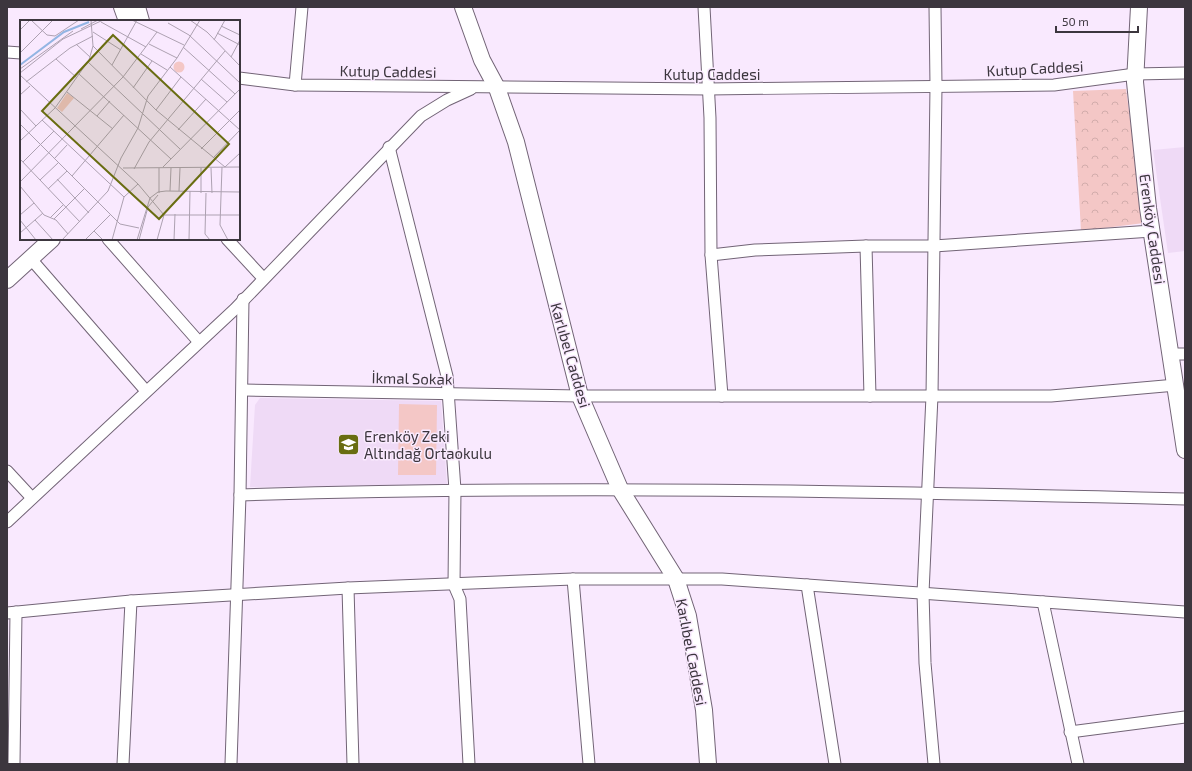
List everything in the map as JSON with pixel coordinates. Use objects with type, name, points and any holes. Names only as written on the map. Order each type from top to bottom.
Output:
[{"type":"street","points":[[122,7],[126,20]]},
{"type":"street","points":[[137,7],[141,20]]},
{"type":"street","points":[[295,85],[302,7]]},
{"type":"street","name":"Karlıbel Caddesi","points":[[463,7],[482,60],[497,88],[516,142],[580,396],[620,489],[676,579],[688,616],[704,710],[708,764]]},
{"type":"street","points":[[704,7],[708,89],[711,255],[722,396]]},
{"type":"street","points":[[934,764],[925,663],[924,593],[932,396],[936,86],[935,7]]},
{"type":"street","name":"Erenköy Caddesi","points":[[1139,7],[1135,74],[1152,231],[1178,354],[1176,385],[1185,450]]},
{"type":"street","points":[[7,52],[20,53]]},
{"type":"street","name":"Kutup Caddesi","points":[[240,78],[295,85],[708,89],[1054,85],[1135,74],[1185,73]]},
{"type":"street","points":[[7,522],[243,300],[389,147],[421,116],[447,100],[476,87]]},
{"type":"street","points":[[389,147],[447,376],[455,490],[454,585],[460,599],[469,764]]},
{"type":"street","points":[[711,255],[755,250],[866,246],[934,246],[1152,231]]},
{"type":"street","points":[[7,266],[36,240]]},
{"type":"street","points":[[7,280],[51,240]]},
{"type":"street","points":[[109,240],[199,342]]},
{"type":"street","points":[[228,240],[263,278]]},
{"type":"street","points":[[866,246],[870,396]]},
{"type":"street","points":[[31,258],[146,391]]},
{"type":"street","points":[[231,764],[243,390],[243,300]]},
{"type":"street","name":"İkmal Sokak","points":[[243,390],[580,396],[1051,396],[1176,385]]},
{"type":"street","points":[[7,471],[32,498]]},
{"type":"street","points":[[240,495],[387,490],[620,489],[928,493],[1185,499]]},
{"type":"street","points":[[573,579],[589,764]]},
{"type":"street","points":[[14,764],[12,612],[131,601],[348,588],[454,585],[573,579],[722,579],[1185,612]]},
{"type":"street","points":[[807,585],[835,764]]},
{"type":"street","points":[[348,588],[353,764]]},
{"type":"street","points":[[124,764],[131,601]]},
{"type":"street","points":[[1043,602],[1078,764]]},
{"type":"street","points":[[1070,732],[1185,716]]},
{"type":"shaded area","points":[[1185,147],[1185,251],[1168,253],[1153,150]]},
{"type":"shaded area","name":"Erenköy Zeki Altındağ Ortaokulu","points":[[260,398],[441,401],[447,485],[250,487],[255,405]]},
{"type":"green space","points":[[1126,89],[1144,223],[1081,231],[1073,91]]},
{"type":"green space","points":[[399,404],[437,405],[436,475],[398,475]]},
{"type":"place","name":"Erenköy Zeki Altındağ Ortaokulu","points":[[348,445]]}]
